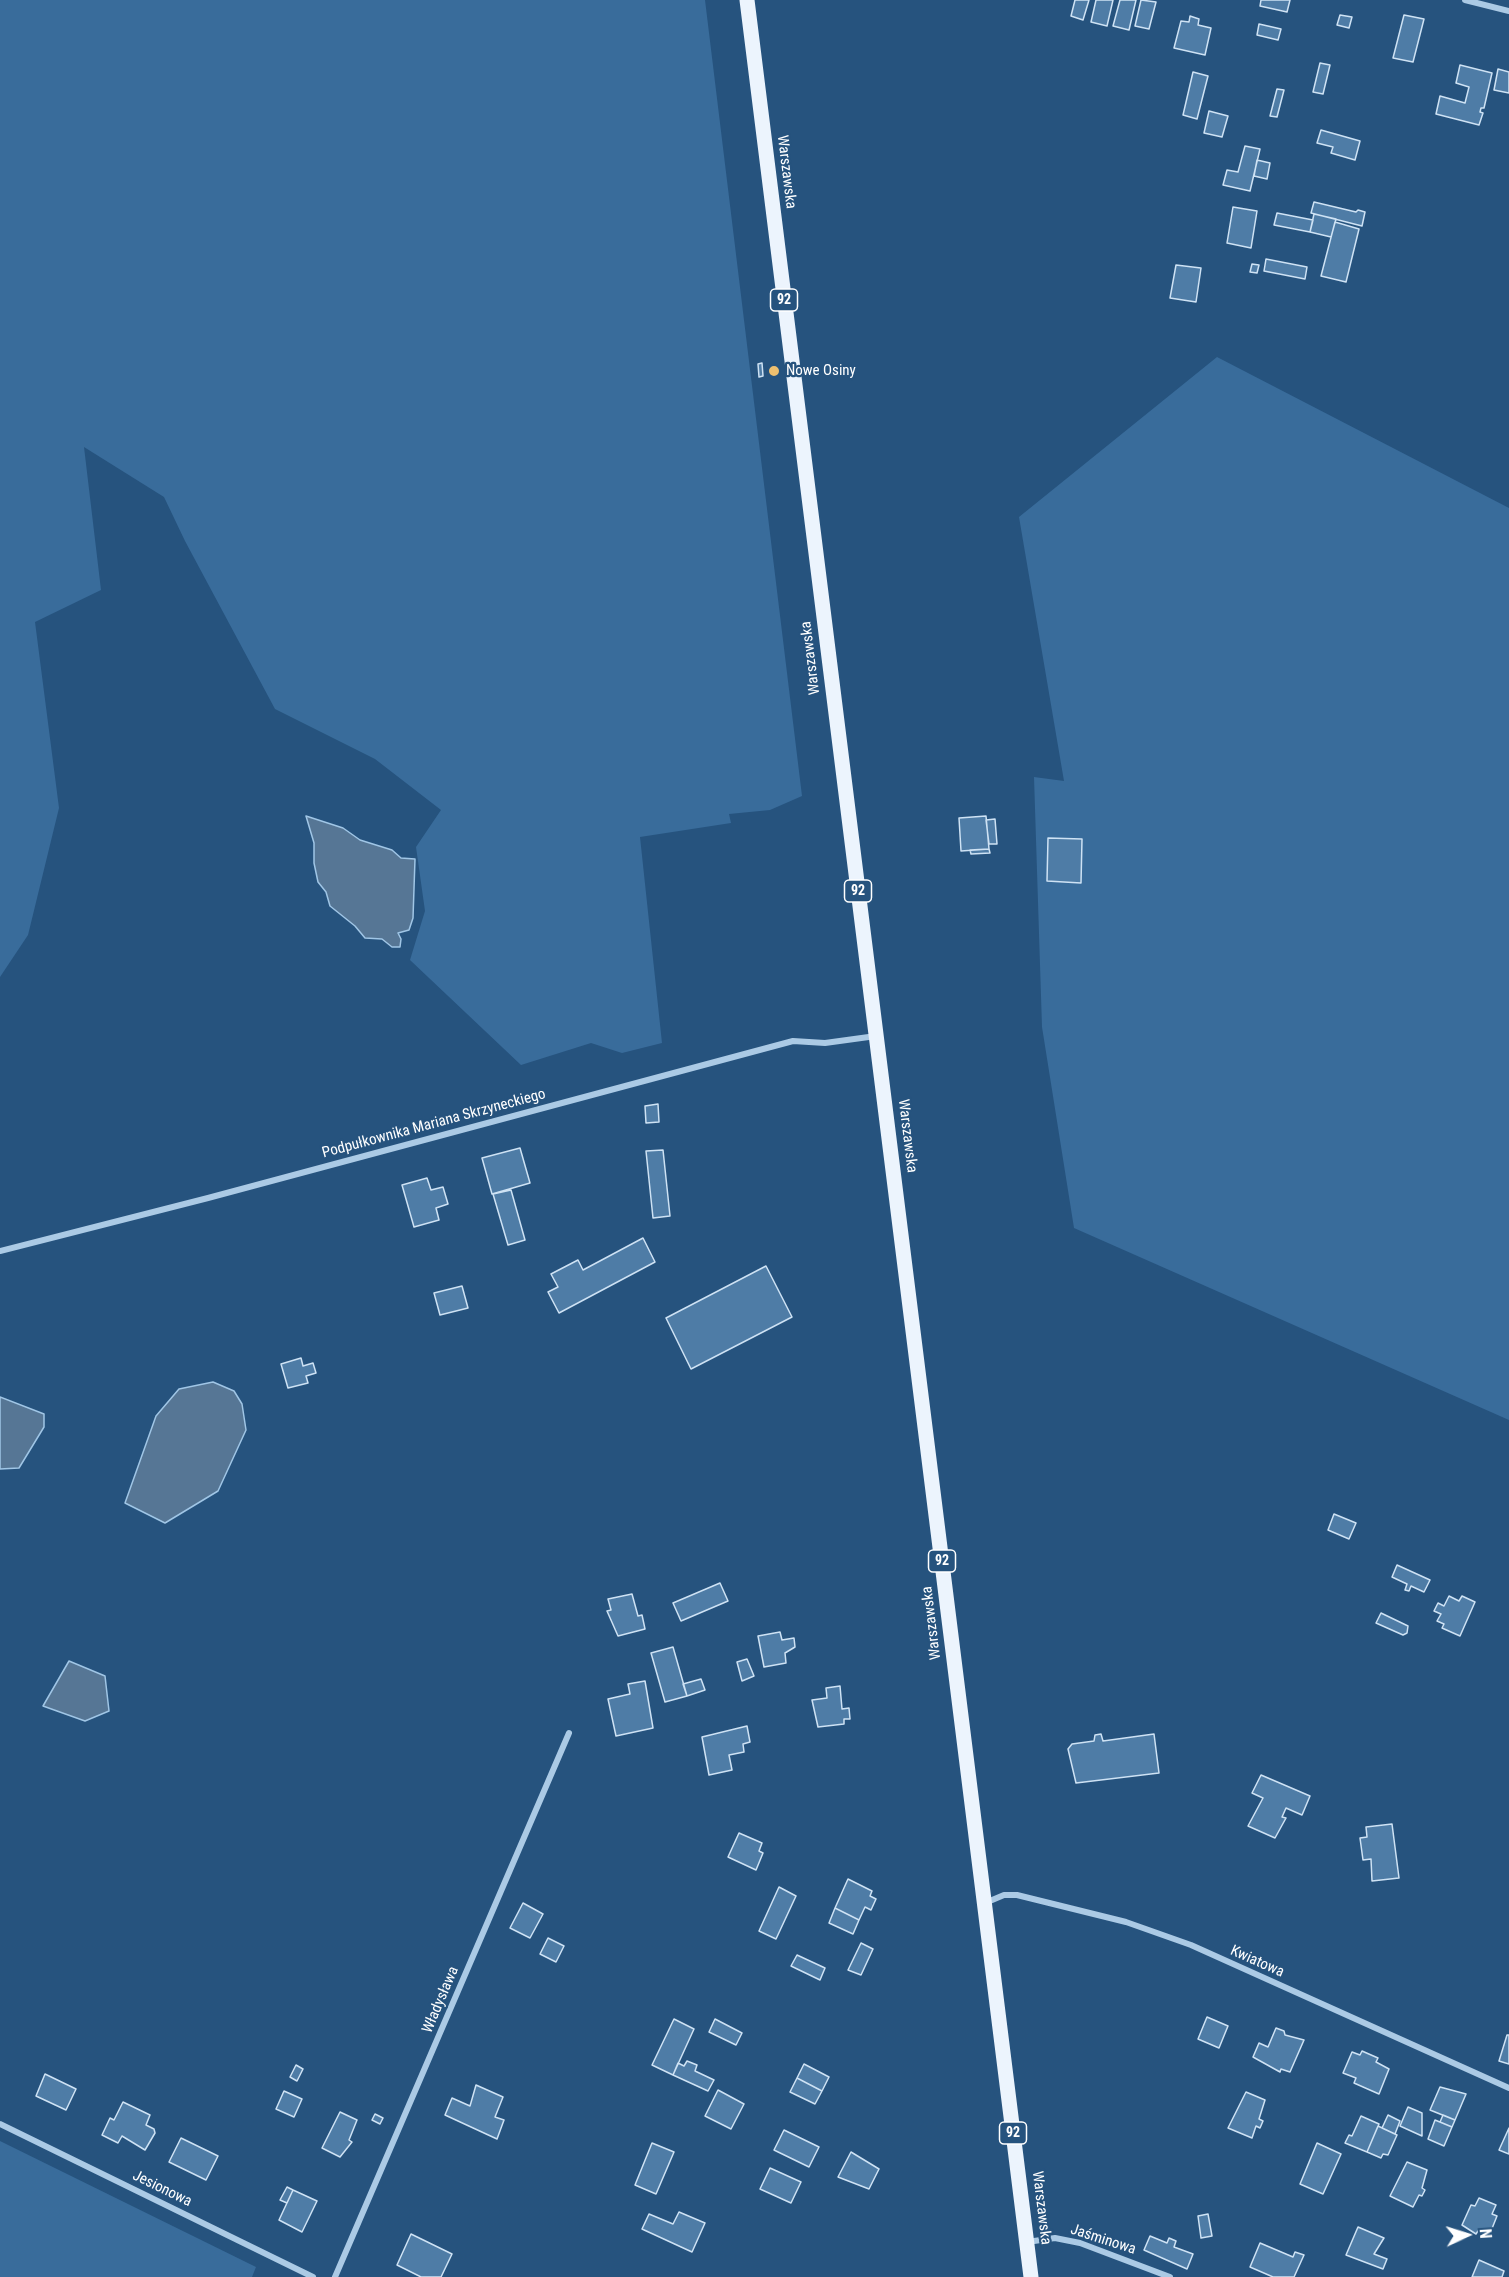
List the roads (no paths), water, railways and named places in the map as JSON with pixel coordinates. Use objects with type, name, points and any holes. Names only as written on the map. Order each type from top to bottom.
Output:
[{"type":"main road","name":"Warszawska","points":[[747,0],[1031,2277]]},
{"type":"street","points":[[1465,0],[1509,11]]},
{"type":"street","name":"Podpułkownika Mariana Skrzyneckiego","points":[[0,1251],[208,1198],[793,1041],[825,1043],[877,1035]]},
{"type":"street","name":"Władysława","points":[[336,2277],[569,1733]]},
{"type":"street","name":"Kwiatowa","points":[[985,1903],[1004,1895],[1017,1895],[1160,1933],[1509,2088]]},
{"type":"street","name":"Jesionowa","points":[[0,2124],[313,2277]]},
{"type":"street","name":"Jaśminowa","points":[[1027,2242],[1056,2238],[1080,2243],[1170,2277]]},
{"type":"place","name":"Nowe Osiny","points":[[774,371]]}]
